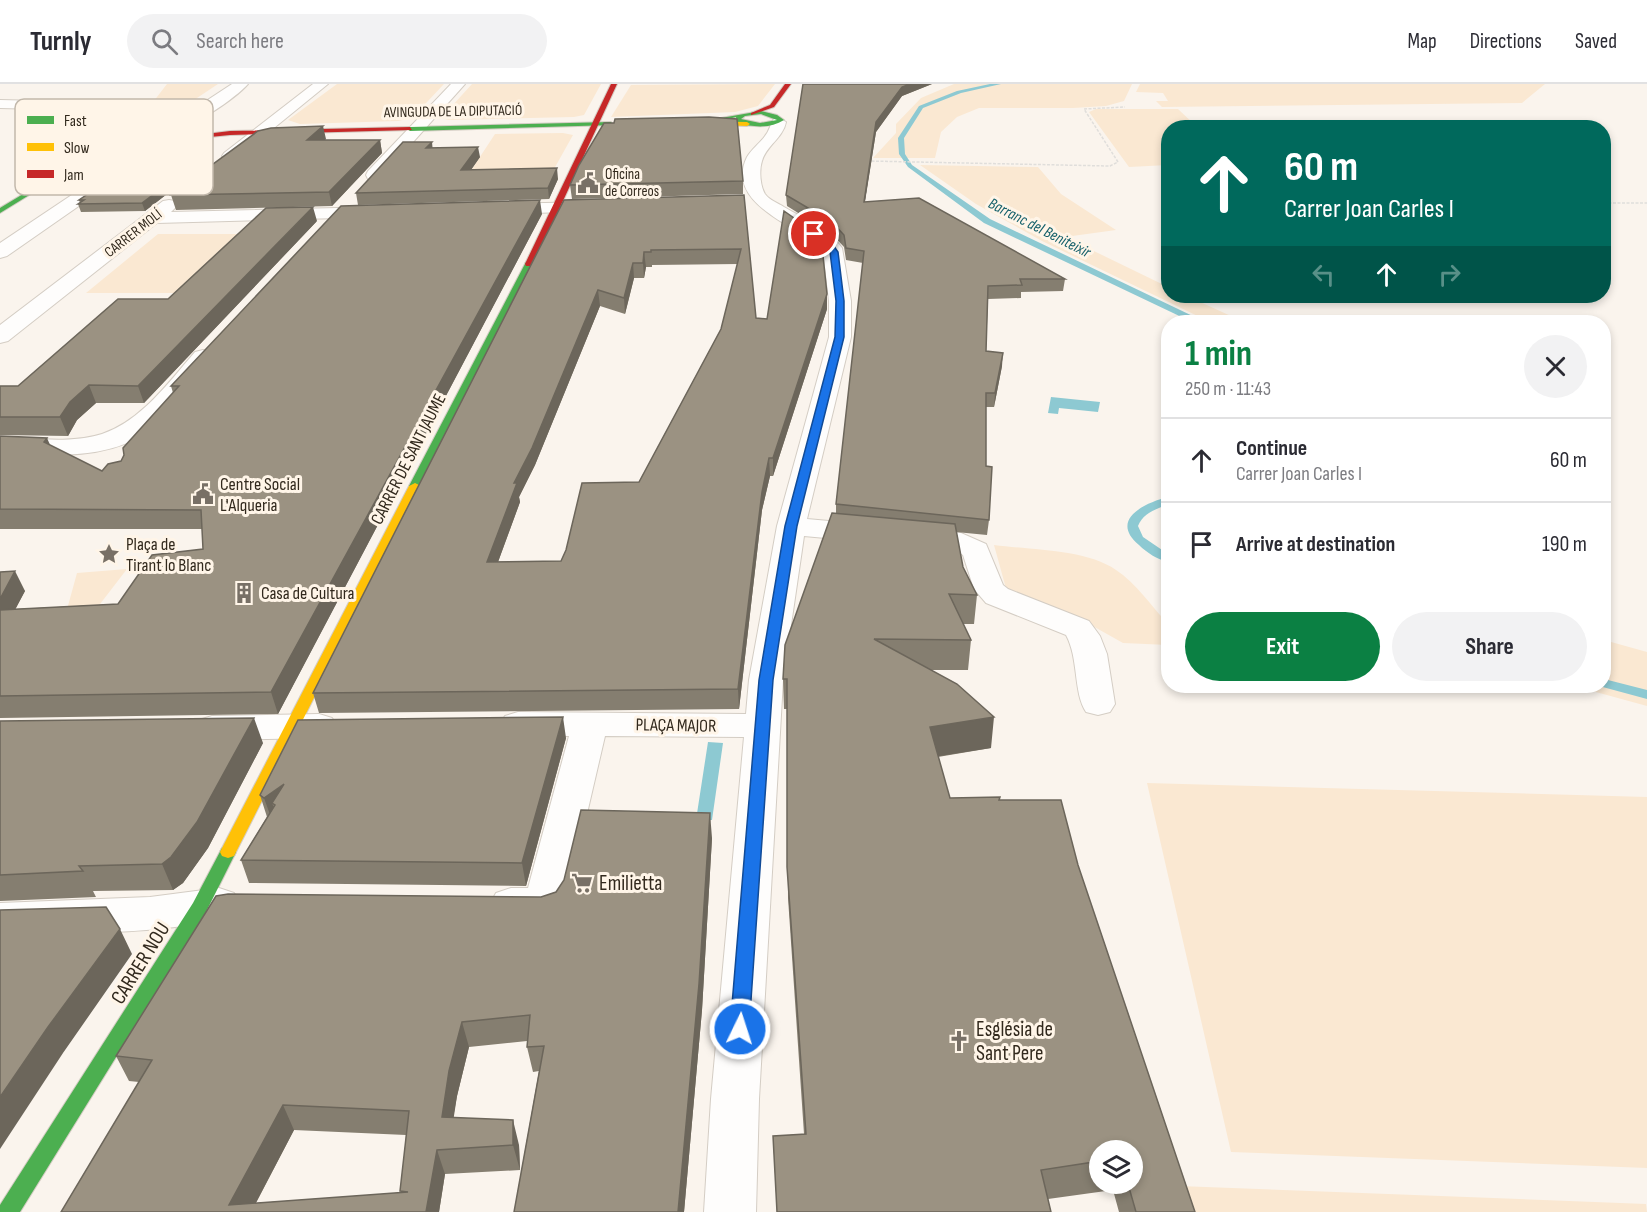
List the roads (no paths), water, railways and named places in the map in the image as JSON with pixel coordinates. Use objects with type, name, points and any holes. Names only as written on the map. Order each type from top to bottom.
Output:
[{"type":"street","points":[[213,103],[241,84]]},
{"type":"street","points":[[214,168],[321,84]]},
{"type":"street","points":[[322,230],[458,84]]},
{"type":"street","name":"CARRER DE SANT JAUME","points":[[291,726],[556,207],[592,124],[614,84]]},
{"type":"street","points":[[747,120],[793,93]]},
{"type":"street","points":[[756,156],[771,140],[793,93]]},
{"type":"street","points":[[0,104],[15,104]]},
{"type":"street","points":[[747,120],[765,125],[780,121]]},
{"type":"street","points":[[730,1212],[736,1087],[766,680],[791,526],[837,351],[840,301],[832,248],[814,234],[751,202],[757,196],[753,179],[756,156],[748,135],[747,120]]},
{"type":"street","name":"AVINGUDA DE LA DIPUTACIÓ","points":[[230,133],[624,124]]},
{"type":"street","points":[[213,132],[230,133]]},
{"type":"street","points":[[213,135],[230,133]]},
{"type":"street","points":[[0,211],[26,195]]},
{"type":"street","points":[[0,252],[75,195]]},
{"type":"street","name":"CARRER MOLÍ","points":[[0,336],[179,197]]},
{"type":"street","points":[[476,209],[613,206]]},
{"type":"street","points":[[152,218],[396,211]]},
{"type":"street","points":[[0,446],[83,446],[111,452],[143,422],[216,344]]},
{"type":"street","points":[[791,526],[961,542],[971,546],[976,550],[989,589],[997,596],[1078,628],[1090,648],[1098,704]]},
{"type":"street","points":[[474,903],[545,904],[562,835],[581,724]]},
{"type":"street","name":"PLAÇA MAJOR","points":[[489,725],[762,726]]},
{"type":"street","name":"CARRER NOU","points":[[8,1212],[200,907],[291,726]]},
{"type":"street","points":[[175,729],[350,726]]},
{"type":"street","points":[[0,919],[150,914],[250,901]]},
{"type":"water","points":[[1051,397],[1100,402],[1098,412],[1059,408],[1058,414],[1048,413]]},
{"type":"water","points":[[708,742],[723,743],[712,820],[696,820]]},
{"type":"waterway","name":"Barranc del Beniteixir","points":[[998,84],[959,92],[921,107],[901,138],[902,154],[910,166],[987,221],[1183,315]]},
{"type":"waterway","name":"Barranc del Beniteixir","points":[[1161,503],[1142,512],[1132,526],[1139,539],[1161,554]]},
{"type":"waterway","name":"Barranc del Beniteixir","points":[[1611,685],[1647,695]]},
{"type":"place","name":"Oficina de Correos","points":[[588,183]]},
{"type":"place","name":"Centre Social L'Alqueria","points":[[203,494]]},
{"type":"place","name":"Plaça de Tirant lo Blanc","points":[[109,554]]},
{"type":"place","name":"Casa de Cultura","points":[[244,593]]},
{"type":"place","name":"Emilietta","points":[[582,883]]},
{"type":"place","name":"Església de Sant Pere","points":[[959,1041]]}]
